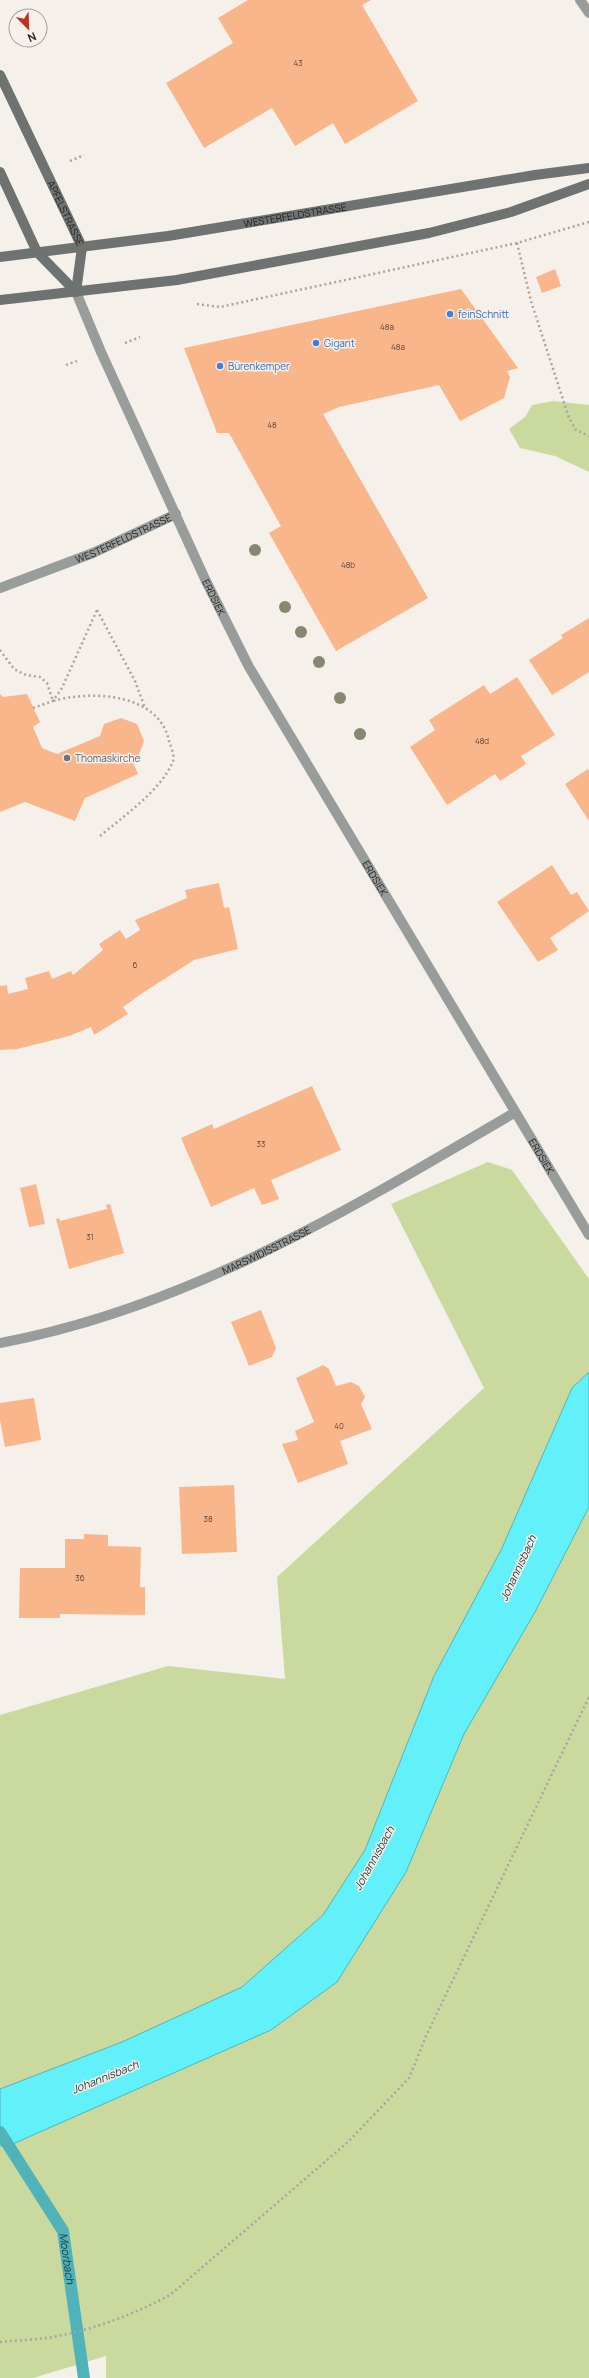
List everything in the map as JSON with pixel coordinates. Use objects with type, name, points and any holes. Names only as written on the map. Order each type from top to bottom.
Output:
[{"type":"main road","name":"APFELSTRASSE","points":[[0,74],[82,247],[76,292]]},
{"type":"main road","name":"WESTERFELDSTRASSE","points":[[0,257],[168,236],[535,175],[589,168]]},
{"type":"main road","points":[[0,172],[37,252],[76,292]]},
{"type":"main road","points":[[0,300],[177,280],[429,233],[511,212],[589,184]]},
{"type":"street","points":[[580,0],[589,13]]},
{"type":"street","name":"WESTERFELDSTRASSE","points":[[0,588],[93,554],[176,514],[101,352],[76,292]]},
{"type":"street","name":"ERDSIEK","points":[[176,514],[228,627],[249,667],[514,1113],[589,1235]]},
{"type":"street","name":"MARSWIDISSTRASSE","points":[[0,1343],[67,1328],[167,1295],[218,1275],[300,1234],[514,1113]]},
{"type":"path","points":[[189,303],[220,306],[517,243],[589,222]]},
{"type":"path","points":[[517,243],[531,301],[569,418],[576,430],[589,436]]},
{"type":"path","points":[[53,700],[62,688],[97,610],[135,680],[145,708]]},
{"type":"path","points":[[0,650],[14,669],[26,675],[40,677],[44,680],[53,700]]},
{"type":"path","points":[[33,708],[53,700],[85,694],[119,699],[155,713],[168,734],[173,759],[165,778],[99,837]]},
{"type":"path","points":[[0,2342],[57,2336],[102,2326],[136,2312],[170,2295],[348,2142],[409,2078],[426,2036],[589,1697]]},
{"type":"green space","points":[[553,401],[589,405],[589,472],[555,456],[520,448],[509,429],[525,417],[532,405]]},
{"type":"green space","points":[[488,1162],[512,1170],[589,1279],[589,1372],[572,1388],[502,1548],[434,1676],[365,1850],[323,1915],[242,1987],[122,2042],[0,2089],[0,1715],[168,1666],[285,1679],[277,1577],[484,1388],[391,1204]]},
{"type":"green space","points":[[589,1507],[589,2378],[106,2378],[106,2356],[33,2378],[0,2378],[0,2146],[15,2142],[271,2030],[337,1982],[406,1872],[464,1734],[535,1612]]},
{"type":"water","name":"Johannisbach","points":[[589,1372],[589,1507],[535,1612],[464,1734],[406,1872],[337,1982],[271,2030],[15,2143],[0,2146],[0,2089],[122,2042],[242,1987],[323,1915],[365,1850],[434,1676],[502,1548],[572,1388]]},
{"type":"building","points":[[248,0],[371,0],[362,5],[418,101],[345,144],[333,123],[295,146],[272,108],[204,148],[166,83],[233,43],[218,18]]},
{"type":"building","points":[[555,269],[561,286],[542,293],[536,277]]},
{"type":"building","points":[[461,289],[518,368],[507,371],[510,377],[504,398],[460,421],[439,385],[339,407],[323,414],[428,598],[336,651],[269,533],[281,526],[229,433],[217,433],[184,348]]},
{"type":"building","points":[[589,618],[589,672],[552,695],[529,660],[563,638],[561,635]]},
{"type":"building","points":[[517,677],[555,735],[521,756],[526,764],[500,781],[495,774],[447,805],[410,747],[435,730],[429,720],[484,685],[490,694]]},
{"type":"building","name":"Thomaskirche","points":[[0,694],[3,697],[27,694],[40,722],[33,727],[42,748],[57,754],[100,736],[104,724],[121,718],[137,724],[144,741],[138,757],[132,760],[138,774],[85,798],[75,821],[25,802],[0,812]]},
{"type":"building","points":[[588,769],[589,771],[589,821],[565,784]]},
{"type":"building","points":[[552,865],[571,895],[577,892],[589,911],[550,938],[558,950],[538,962],[497,902]]},
{"type":"building","points":[[219,883],[224,908],[229,907],[238,949],[194,960],[123,1007],[128,1014],[94,1035],[91,1027],[69,1036],[17,1049],[0,1050],[0,986],[7,985],[8,994],[28,989],[25,978],[49,971],[52,979],[71,971],[73,975],[103,950],[99,944],[120,930],[126,939],[140,930],[135,920],[187,898],[185,890]]},
{"type":"building","points":[[312,1086],[341,1150],[271,1180],[279,1199],[262,1205],[254,1188],[211,1207],[181,1138],[212,1124],[214,1129]]},
{"type":"building","points":[[36,1184],[45,1224],[29,1227],[20,1188]]},
{"type":"building","points":[[110,1204],[124,1253],[69,1269],[56,1219],[59,1218],[60,1221],[107,1209],[106,1205]]},
{"type":"building","points":[[261,1310],[276,1348],[272,1357],[249,1366],[231,1322]]},
{"type":"building","points":[[323,1365],[329,1369],[336,1386],[351,1382],[359,1386],[365,1397],[361,1404],[372,1429],[340,1441],[348,1464],[298,1483],[282,1444],[298,1440],[295,1431],[314,1422],[296,1378]]},
{"type":"building","points":[[34,1398],[41,1440],[5,1447],[0,1420],[0,1403]]},
{"type":"building","points":[[234,1485],[237,1552],[182,1554],[179,1487]]},
{"type":"building","points":[[84,1534],[108,1535],[108,1546],[141,1547],[140,1587],[145,1587],[145,1615],[60,1614],[60,1618],[19,1618],[20,1568],[65,1568],[65,1539],[84,1539]]},
{"type":"waterway","name":"Moorbach","points":[[0,2132],[63,2231],[84,2378]]},
{"type":"place","name":"feinSchnitt","points":[[450,314]]},
{"type":"place","name":"Gigant","points":[[316,343]]},
{"type":"place","name":"Bürenkemper","points":[[220,366]]},
{"type":"place","name":"Thomaskirche","points":[[67,758]]}]
